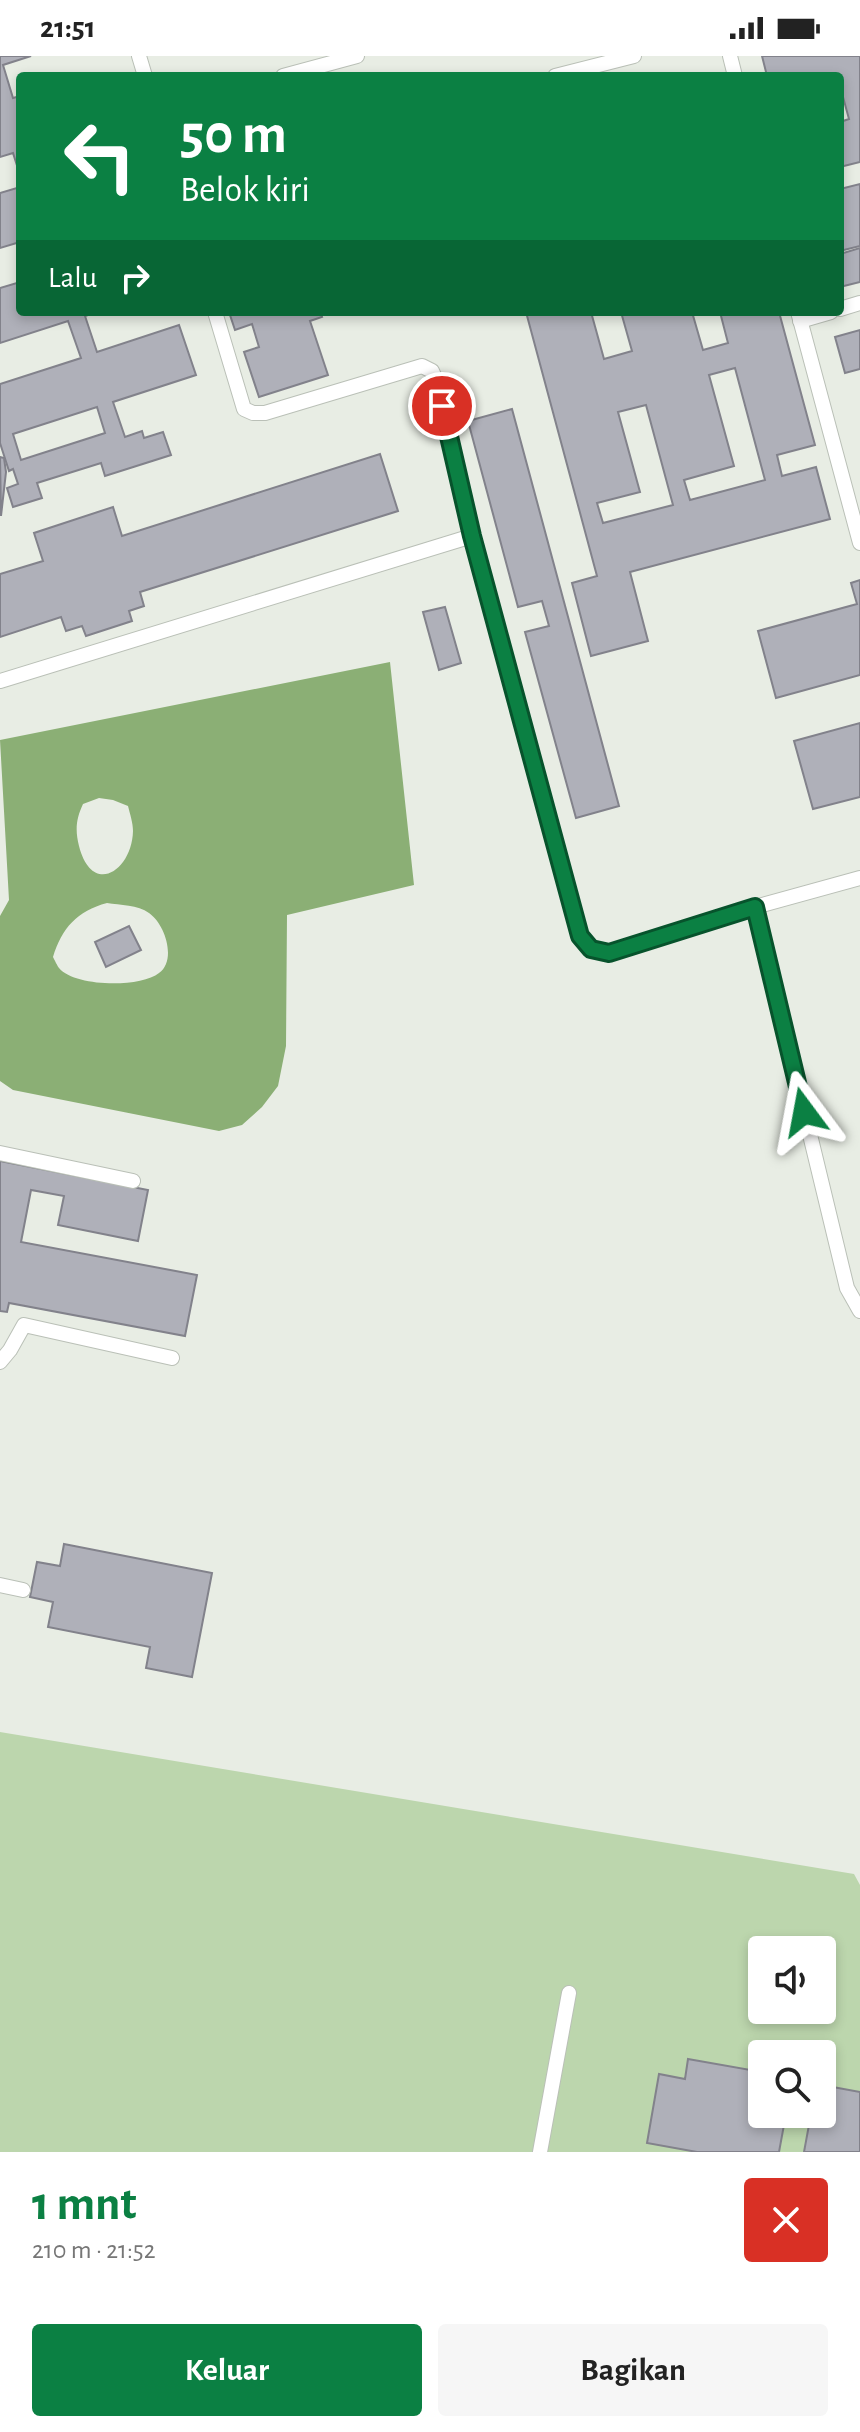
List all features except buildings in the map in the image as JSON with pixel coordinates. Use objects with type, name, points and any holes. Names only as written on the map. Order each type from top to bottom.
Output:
[{"type":"lane","points":[[298,72],[357,56]]},
{"type":"lane","points":[[571,72],[634,56]]},
{"type":"lane","points":[[216,316],[244,409],[253,413],[265,413],[422,366],[432,371],[472,536],[580,936],[591,949],[609,953],[860,878]]},
{"type":"lane","points":[[799,317],[860,543]]},
{"type":"lane","points":[[0,681],[472,536]]},
{"type":"lane","points":[[755,907],[847,1288],[860,1311]]},
{"type":"lane","points":[[0,1153],[133,1181]]},
{"type":"lane","points":[[0,1362],[24,1325],[172,1358]]},
{"type":"lane","points":[[0,1585],[23,1590]]},
{"type":"lane","points":[[540,2152],[569,1993]]},
{"type":"shaded area","points":[[390,662],[414,885],[287,915],[286,1046],[278,1086],[262,1107],[242,1125],[219,1131],[13,1090],[0,1081],[0,916],[9,900],[0,740]],"holes":[[[99,798],[128,806],[133,831],[131,845],[119,867],[102,874],[93,871],[85,862],[77,830],[83,804]],[[107,903],[140,908],[155,918],[164,933],[168,951],[167,960],[159,973],[138,981],[108,983],[79,979],[58,967],[53,957],[66,929],[79,916]]]},
{"type":"shaded area","points":[[0,1732],[854,1874],[860,1885],[860,2152],[0,2152]]},
{"type":"route","points":[[442,406],[472,536],[580,936],[591,949],[609,953],[755,907],[804,1112]]}]
